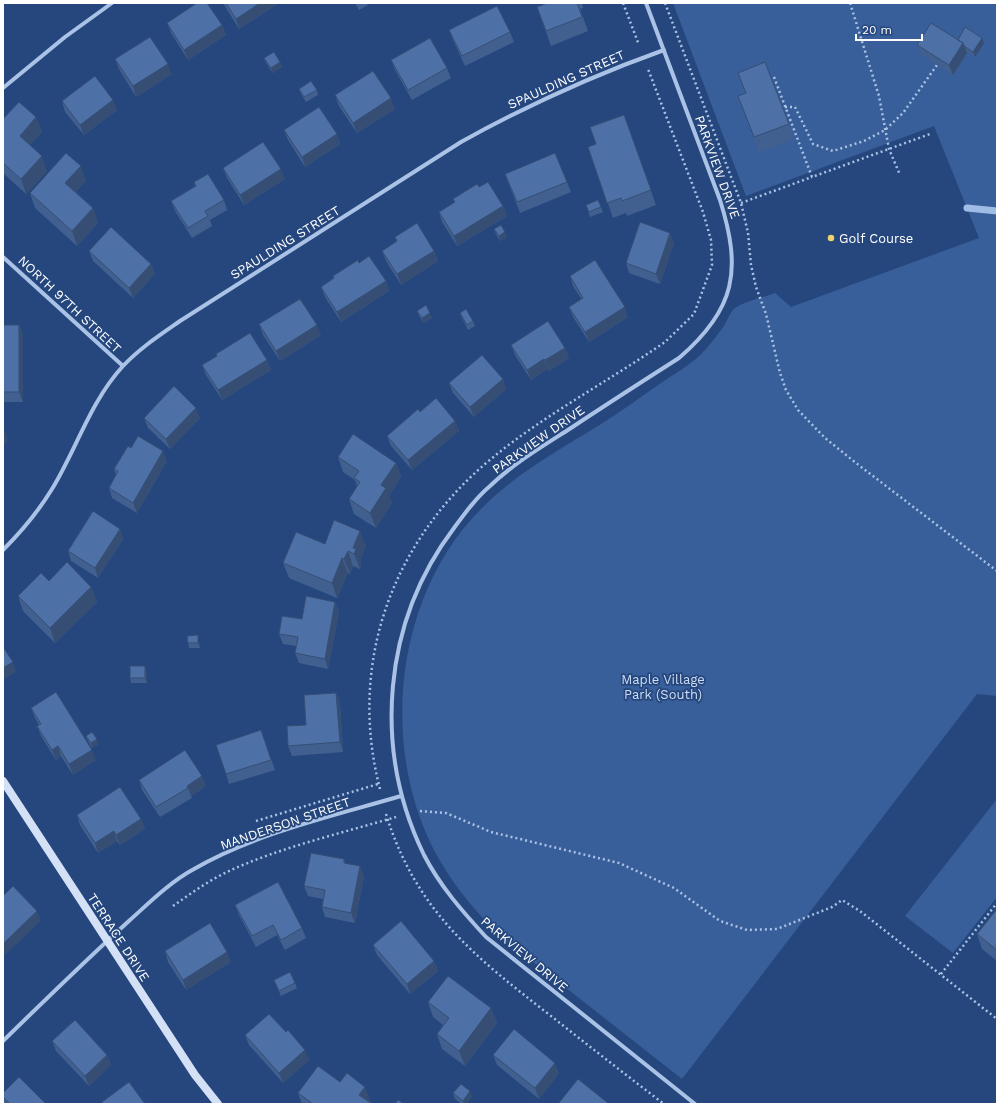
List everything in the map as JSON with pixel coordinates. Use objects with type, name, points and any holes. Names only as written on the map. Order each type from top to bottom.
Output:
[{"type":"street","points":[[3,88],[65,37],[112,3]]},
{"type":"street","name":"PARKVIEW DRIVE","points":[[646,3],[729,227],[733,263],[729,289],[721,310],[699,340],[678,358],[505,472],[474,502],[442,544],[422,577],[410,604],[401,633],[394,664],[391,694],[391,728],[394,760],[402,796],[416,837],[435,874],[456,904],[486,937],[695,1104]]},
{"type":"street","name":"SPAULDING STREET","points":[[3,550],[20,533],[49,494],[92,409],[123,366],[147,344],[180,321],[461,142],[508,116],[614,68],[664,50]]},
{"type":"street","name":"NORTH 97TH STREET","points":[[3,257],[107,354],[123,366]]},
{"type":"street","name":"TERRACE DRIVE","points":[[3,780],[195,1075],[218,1104]]},
{"type":"street","name":"MANDERSON STREET","points":[[3,1041],[107,940],[164,890],[192,870],[218,856],[261,839],[402,796]]},
{"type":"path","points":[[624,3],[637,39]]},
{"type":"path","points":[[666,3],[741,203],[748,232],[756,287],[766,314],[780,373],[786,390],[798,410],[825,438],[997,571]]},
{"type":"path","points":[[850,3],[879,96],[886,130],[888,149],[900,175]]},
{"type":"path","points":[[785,107],[795,107],[813,144],[823,149],[833,151],[847,148],[886,130],[903,113],[937,65]]},
{"type":"path","points":[[256,821],[378,784],[368,710],[376,637],[401,571],[420,537],[443,507],[486,463],[556,413],[665,342],[694,314],[712,265],[711,240],[703,212],[650,75]]},
{"type":"path","points":[[774,77],[812,177]]},
{"type":"path","points":[[741,203],[930,134]]},
{"type":"path","points":[[423,810],[446,813],[491,832],[619,863],[674,888],[720,921],[747,930],[777,928],[832,907],[842,900],[860,911],[997,1019]]},
{"type":"path","points":[[173,906],[197,889],[227,872],[260,858],[388,820]]},
{"type":"path","points":[[941,974],[997,903]]},
{"type":"green space","name":"Maple Village Park (South)","points":[[673,3],[997,3],[997,696],[977,694],[682,1079],[500,936],[468,901],[441,862],[426,833],[412,792],[404,749],[402,705],[407,660],[417,617],[433,576],[456,539],[484,506],[524,473],[553,453],[613,416],[695,359],[715,338],[735,308],[775,293],[791,307],[979,238],[934,126],[746,196]]},
{"type":"green space","points":[[997,799],[997,897],[953,953],[905,916]]},
{"type":"building","points":[[197,3],[207,3],[222,25],[184,50],[167,23]]},
{"type":"building","points":[[226,3],[260,3],[236,19]]},
{"type":"building","points":[[547,3],[577,3],[582,17],[546,31],[537,7]]},
{"type":"building","points":[[497,6],[510,32],[462,56],[449,30]]},
{"type":"building","points":[[931,23],[963,43],[949,65],[917,45]]},
{"type":"building","points":[[965,27],[982,38],[973,52],[958,40]]},
{"type":"building","points":[[150,37],[168,64],[133,86],[115,59]]},
{"type":"building","points":[[430,38],[447,68],[408,90],[391,60]]},
{"type":"building","points":[[274,52],[280,62],[271,68],[264,58]]},
{"type":"building","points":[[765,62],[789,124],[754,137],[738,96],[746,93],[738,73]]},
{"type":"building","points":[[373,71],[391,98],[353,123],[335,95]]},
{"type":"building","points":[[95,76],[113,100],[80,125],[62,101]]},
{"type":"building","points":[[311,81],[317,90],[304,97],[299,89]]},
{"type":"building","points":[[19,102],[36,117],[20,136],[42,156],[21,179],[3,163],[3,119]]},
{"type":"building","points":[[319,107],[337,134],[302,157],[284,130]]},
{"type":"building","points":[[624,115],[651,190],[622,201],[621,198],[607,203],[588,147],[596,144],[590,127]]},
{"type":"building","points":[[263,142],[281,169],[240,195],[223,168]]},
{"type":"building","points":[[66,153],[81,166],[65,183],[93,208],[72,231],[30,193]]},
{"type":"building","points":[[555,153],[567,182],[517,202],[505,174]]},
{"type":"building","points":[[208,174],[224,200],[205,211],[208,216],[188,228],[171,201],[196,186],[194,182]]},
{"type":"building","points":[[488,182],[503,206],[454,236],[439,212],[455,202],[453,199],[477,184],[479,187]]},
{"type":"building","points":[[598,200],[601,207],[589,212],[586,205]]},
{"type":"building","points":[[640,222],[670,233],[656,274],[626,263]]},
{"type":"building","points":[[417,223],[434,251],[397,274],[382,251],[397,241],[395,237]]},
{"type":"building","points":[[501,225],[505,232],[499,236],[494,229]]},
{"type":"building","points":[[111,227],[151,264],[129,288],[89,251]]},
{"type":"building","points":[[369,256],[386,281],[337,312],[321,287],[334,278],[333,276],[358,260],[359,263]]},
{"type":"building","points":[[595,260],[625,307],[585,332],[569,307],[583,298],[570,276]]},
{"type":"building","points":[[300,299],[317,325],[276,351],[259,324]]},
{"type":"building","points":[[426,305],[430,313],[422,318],[417,311]]},
{"type":"building","points":[[466,309],[473,321],[467,325],[460,313]]},
{"type":"building","points":[[548,321],[565,348],[527,370],[511,345]]},
{"type":"building","points":[[3,325],[19,325],[19,392],[3,392]]},
{"type":"building","points":[[250,333],[267,360],[218,390],[202,365],[217,356],[216,354]]},
{"type":"building","points":[[482,355],[503,379],[470,407],[449,383]]},
{"type":"building","points":[[174,386],[196,408],[166,439],[144,418]]},
{"type":"building","points":[[436,398],[455,421],[408,460],[387,436],[418,409],[420,412]]},
{"type":"building","points":[[353,434],[396,463],[381,485],[386,488],[370,513],[349,499],[360,482],[354,478],[359,471],[338,457]]},
{"type":"building","points":[[138,436],[163,451],[133,503],[109,488],[118,471],[114,469],[128,446],[131,448]]},
{"type":"building","points":[[93,511],[120,529],[95,568],[68,551]]},
{"type":"building","points":[[334,520],[360,531],[353,548],[356,549],[354,554],[348,551],[344,559],[342,558],[332,583],[283,563],[296,532],[325,544]]},
{"type":"building","points":[[67,562],[91,587],[50,628],[18,596],[41,573],[49,581]]},
{"type":"building","points":[[306,596],[335,602],[325,659],[295,653],[298,637],[279,634],[282,616],[302,619]]},
{"type":"building","points":[[198,635],[198,643],[188,643],[187,636]]},
{"type":"building","points":[[3,647],[13,662],[3,668]]},
{"type":"building","points":[[130,666],[145,666],[145,678],[130,678]]},
{"type":"building","points":[[56,692],[92,750],[69,764],[58,746],[52,750],[37,726],[41,724],[31,708]]},
{"type":"building","points":[[336,693],[340,742],[288,746],[287,726],[306,725],[304,695]]},
{"type":"building","points":[[261,730],[271,760],[226,774],[216,745]]},
{"type":"building","points":[[92,732],[97,739],[91,743],[86,736]]},
{"type":"building","points":[[185,750],[202,776],[187,786],[188,788],[156,807],[139,780]]},
{"type":"building","points":[[120,787],[141,819],[116,835],[114,831],[95,843],[77,815]]},
{"type":"building","points":[[311,853],[344,859],[344,863],[360,866],[351,913],[322,907],[325,890],[304,886]]},
{"type":"building","points":[[278,882],[302,928],[281,940],[273,925],[252,936],[235,905]]},
{"type":"building","points":[[13,886],[37,911],[3,944],[3,896]]},
{"type":"building","points":[[997,909],[997,950],[977,934]]},
{"type":"building","points":[[401,921],[434,961],[407,984],[373,945]]},
{"type":"building","points":[[210,923],[227,952],[183,980],[165,951]]},
{"type":"building","points":[[290,972],[295,983],[279,991],[274,980]]},
{"type":"building","points":[[448,976],[491,1008],[459,1051],[437,1034],[449,1018],[428,1002]]},
{"type":"building","points":[[269,1014],[286,1032],[288,1030],[305,1050],[279,1073],[245,1035]]},
{"type":"building","points":[[75,1020],[107,1055],[85,1076],[52,1041]]},
{"type":"building","points":[[514,1029],[555,1063],[535,1088],[493,1055]]},
{"type":"building","points":[[318,1066],[340,1082],[347,1073],[365,1087],[359,1095],[372,1104],[313,1104],[298,1093]]},
{"type":"building","points":[[19,1077],[46,1104],[7,1104],[9,1103],[3,1097],[3,1093]]},
{"type":"building","points":[[578,1079],[609,1104],[558,1104]]},
{"type":"building","points":[[129,1082],[145,1104],[103,1104],[102,1102]]},
{"type":"building","points":[[461,1084],[470,1091],[463,1101],[453,1093]]},
{"type":"building","points":[[398,1100],[404,1104],[395,1104]]},
{"type":"waterway","points":[[967,208],[997,211]]},
{"type":"place","name":"Golf Course","points":[[831,238]]}]
